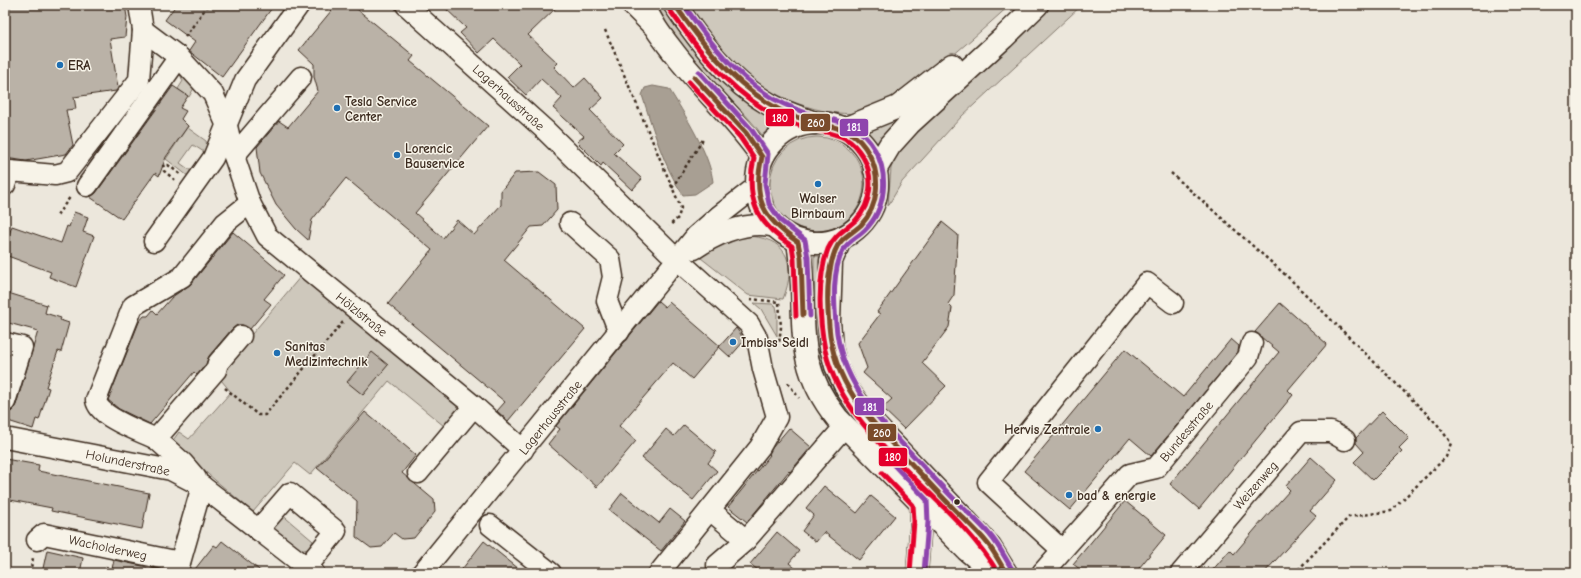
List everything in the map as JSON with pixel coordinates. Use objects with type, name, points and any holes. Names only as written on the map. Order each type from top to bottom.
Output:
[{"type":"main road","points":[[633,5],[648,14],[694,78],[746,133],[762,157]]},
{"type":"main road","points":[[675,5],[702,43],[720,63],[752,92],[770,104],[814,123],[833,125],[844,129],[863,145],[871,157],[875,170],[876,188],[875,200],[871,209],[854,231],[841,238],[816,244],[798,242],[776,227],[762,207],[757,186],[758,171],[762,157],[778,138],[795,127],[814,123]]},
{"type":"main road","points":[[844,129],[898,107],[951,65],[1018,5]]},
{"type":"main road","points":[[875,170],[890,145],[909,124],[1037,5]]},
{"type":"main road","points":[[841,238],[831,261],[829,321],[831,347],[836,366],[848,389],[871,421],[988,544],[1006,573]]},
{"type":"main road","points":[[798,242],[801,258],[803,340],[807,361],[820,393],[828,406],[845,426],[920,502],[968,550],[984,564],[1000,573]]},
{"type":"street","points":[[5,185],[10,171],[55,175],[67,172],[139,80],[143,30],[139,5]]},
{"type":"street","points":[[154,241],[213,158],[245,80],[299,5]]},
{"type":"street","name":"Lagerhausstraße","points":[[406,5],[545,130],[655,239],[749,324],[757,338],[763,368],[777,417],[760,447],[659,573]]},
{"type":"street","name":"Hölzlstraße","points":[[143,30],[179,57],[213,94],[227,126],[234,156],[250,203],[267,236],[474,406],[523,450]]},
{"type":"street","points":[[87,186],[179,57]]},
{"type":"street","points":[[234,156],[301,77]]},
{"type":"street","name":"Lagerhausstraße","points":[[422,573],[696,236],[757,186]]},
{"type":"street","points":[[202,486],[184,463],[156,438],[113,418],[97,406],[96,400],[134,306],[182,277],[226,223],[250,203]]},
{"type":"street","points":[[570,223],[610,259],[613,277],[607,301],[619,332]]},
{"type":"street","name":"Lagerhausstraße","points":[[678,260],[719,235],[746,226],[765,224],[776,227]]},
{"type":"street","points":[[1062,550],[988,482],[1147,283],[1173,303]]},
{"type":"street","points":[[156,438],[211,376],[216,370],[218,363],[241,336]]},
{"type":"street","points":[[5,342],[22,347],[5,402]]},
{"type":"street","name":"Bundesstraße","points":[[1042,573],[1130,474],[1156,468],[1248,357],[1252,343]]},
{"type":"street","points":[[418,473],[474,406]]},
{"type":"street","points":[[717,565],[746,540],[845,426]]},
{"type":"street","name":"Weizenweg","points":[[1180,573],[1301,432],[1332,432],[1345,440]]},
{"type":"street","name":"Holunderstraße","points":[[5,438],[171,470],[202,486],[311,570]]},
{"type":"street","name":"Wacholderweg","points":[[37,540],[44,534],[179,568],[202,486]]},
{"type":"street","points":[[258,530],[290,493],[336,531],[311,570]]},
{"type":"street","points":[[917,569],[921,521],[920,502]]},
{"type":"street","points":[[710,510],[746,540]]},
{"type":"street","points":[[490,525],[551,573]]},
{"type":"path","points":[[179,57],[183,41],[208,5]]},
{"type":"path","points":[[604,30],[681,208],[678,218],[655,239]]},
{"type":"path","points":[[672,188],[704,138]]},
{"type":"path","points":[[164,172],[163,166],[168,165],[171,167]]},
{"type":"path","points":[[1171,173],[1290,279],[1437,424],[1451,443],[1446,457],[1390,511],[1349,517],[1295,573]]},
{"type":"path","points":[[57,214],[70,197],[87,186]]},
{"type":"path","points":[[748,298],[779,302],[781,327],[779,347]]},
{"type":"path","points":[[211,376],[258,415],[265,415],[346,319]]},
{"type":"shaded area","points":[[653,5],[661,5],[706,66],[717,77],[739,97],[778,121],[762,135],[695,61],[673,34]]},
{"type":"shaded area","points":[[690,5],[1010,5],[954,54],[909,88],[873,110],[858,113],[844,113],[814,109],[786,99],[763,86],[743,70],[723,49],[705,27]]},
{"type":"shaded area","points":[[1047,5],[1082,5],[962,116],[902,182],[888,206],[891,168],[898,149]]},
{"type":"shaded area","points":[[178,70],[195,86],[189,97],[178,89],[183,81]]},
{"type":"shaded area","points":[[653,86],[669,89],[696,134],[707,159],[713,182],[695,194],[683,195],[664,159],[642,95],[645,88]]},
{"type":"shaded area","points":[[897,118],[897,123],[877,143],[866,130]]},
{"type":"shaded area","points":[[188,126],[188,128],[206,141],[207,148],[204,152],[193,145],[180,163],[191,171],[188,176],[166,159]]},
{"type":"shaded area","points":[[808,137],[826,137],[835,140],[851,150],[861,166],[864,175],[864,193],[861,202],[851,218],[835,228],[826,231],[808,231],[799,228],[783,218],[773,202],[770,193],[770,175],[773,166],[783,150],[799,140]]},
{"type":"shaded area","points":[[744,236],[758,237],[770,241],[779,246],[785,254],[789,274],[783,299],[748,295],[701,258],[701,252]]},
{"type":"shaded area","points":[[814,256],[819,256],[820,259],[818,307],[822,353],[831,381],[847,410],[845,411],[827,380],[817,346],[814,310]]},
{"type":"shaded area","points":[[301,276],[458,406],[459,409],[444,426],[389,381],[310,475],[295,463],[253,512],[171,443],[179,432],[189,439],[231,392],[221,380],[224,367]]},
{"type":"shaded area","points":[[754,303],[772,304],[776,306],[777,336],[761,309]]},
{"type":"shaded area","points":[[280,513],[313,541],[308,549],[300,551],[269,525]]},
{"type":"building","name":"ERA","points":[[5,5],[125,5],[127,17],[125,37],[110,39],[118,88],[116,91],[74,97],[76,109],[66,110],[73,145],[66,154],[26,161],[5,158]]},
{"type":"building","points":[[176,5],[274,5],[222,77],[189,51],[195,42],[165,20]]},
{"type":"building","points":[[336,5],[352,5],[414,56],[410,61],[488,126],[415,213],[443,238],[457,220],[474,235],[501,205],[501,191],[515,173],[539,172],[556,185],[557,210],[543,226],[531,227],[504,260],[585,329],[508,421],[497,411],[505,402],[388,304],[432,250],[346,178],[312,220],[308,240],[296,229],[276,205],[260,173],[257,147],[279,121],[288,127],[318,91],[314,77],[314,64],[299,50]]},
{"type":"building","points":[[442,5],[559,5],[528,35],[558,63],[554,67],[574,88],[585,78],[603,98],[590,110],[623,144],[614,153],[642,179],[632,190],[603,163],[601,166],[577,142],[584,136],[553,108],[562,98],[541,79],[526,95],[507,77],[520,64],[494,39],[479,53],[460,33],[466,28]]},
{"type":"building","points":[[173,86],[188,96],[180,108],[186,111],[181,119],[188,126],[166,157],[159,176],[155,173],[122,219],[90,197],[96,193]]},
{"type":"building","points":[[74,212],[88,217],[83,232],[94,236],[76,287],[49,277],[51,272],[5,255],[5,247],[12,226],[61,243]]},
{"type":"building","points":[[942,222],[958,235],[954,295],[948,304],[952,308],[949,327],[922,363],[946,386],[904,429],[882,408],[892,399],[863,373],[867,368],[858,343],[880,314],[877,312]]},
{"type":"building","name":"Sanitas Medizintechnik","points":[[233,232],[284,275],[264,299],[271,304],[250,329],[243,325],[237,325],[232,329],[209,356],[206,364],[197,375],[194,372],[150,424],[119,409],[108,400],[139,322],[144,316],[148,316],[153,310],[157,314],[172,297],[191,284]]},
{"type":"building","points":[[5,292],[47,305],[45,313],[61,318],[60,320],[69,323],[61,352],[58,351],[46,387],[49,388],[39,420],[36,419],[33,429],[5,420],[6,413],[12,411],[16,405],[38,331],[5,322]]},
{"type":"building","points":[[658,301],[665,307],[669,302],[720,346],[692,379],[673,363],[619,426],[636,441],[597,487],[548,444],[560,429],[556,426]]},
{"type":"building","points":[[1280,303],[1327,344],[1288,390],[1293,395],[1199,509],[1170,484],[1279,352],[1255,332]]},
{"type":"building","points":[[736,328],[745,340],[730,357],[719,347]]},
{"type":"building","name":"Hervis Zentrale","points":[[1231,339],[1239,346],[1238,352],[1151,456],[1130,438],[1070,510],[1024,471],[1125,349],[1183,397]]},
{"type":"building","points":[[372,352],[388,365],[363,395],[347,382]]},
{"type":"building","points":[[1382,411],[1409,438],[1399,448],[1402,451],[1373,480],[1354,462],[1364,452],[1356,443],[1356,438]]},
{"type":"building","points":[[365,412],[416,455],[402,473],[434,500],[435,512],[414,538],[402,539],[394,533],[382,547],[371,548],[356,537],[357,501],[317,468]]},
{"type":"building","points":[[684,425],[716,452],[708,463],[717,471],[693,500],[642,458],[666,429],[674,436]]},
{"type":"building","points":[[789,428],[811,447],[747,522],[728,507],[770,455],[769,454],[772,448]]},
{"type":"building","points":[[1311,457],[1337,480],[1310,511],[1316,516],[1264,573],[1210,573],[1230,550],[1234,554],[1290,490],[1286,486]]},
{"type":"building","points":[[5,459],[39,465],[38,471],[149,493],[142,529],[51,511],[52,508],[5,499]]},
{"type":"building","points":[[824,486],[857,513],[871,496],[895,516],[859,560],[824,532],[816,542],[802,531],[814,515],[806,508]]},
{"type":"building","points":[[622,493],[659,523],[670,509],[685,521],[661,551],[609,510]]},
{"type":"building","points":[[1125,501],[1166,535],[1135,573],[1085,573],[1073,564]]},
{"type":"building","points":[[777,532],[799,551],[789,563],[801,573],[762,573],[750,564]]},
{"type":"building","points":[[222,541],[263,573],[192,573],[214,545],[217,547]]},
{"type":"building","points":[[484,541],[524,573],[459,573]]},
{"type":"building","points":[[47,550],[83,558],[80,573],[42,573]]},
{"type":"building","points":[[114,560],[166,571],[166,573],[111,573]]},
{"type":"transit line","name":"260","points":[[675,5],[706,46],[728,71],[754,93],[773,106],[790,114],[845,130],[858,139],[869,154],[873,163],[876,181],[875,200],[872,209],[861,225],[843,239],[837,247],[830,269],[828,298],[829,326],[837,365],[845,382],[866,414],[935,490],[984,539],[1006,573]]},
{"type":"transit line","name":"181","points":[[684,5],[703,32],[724,57],[735,69],[760,90],[774,99],[795,109],[850,125],[863,134],[875,150],[884,181],[881,202],[872,222],[843,250],[839,258],[835,277],[834,296],[836,324],[844,361],[851,378],[871,409],[943,488],[986,530],[1012,569]]},
{"type":"transit line","name":"180","points":[[669,9],[700,51],[723,76],[750,99],[769,112],[786,120],[846,139],[852,143],[863,157],[869,172],[870,189],[868,198],[856,220],[840,233],[830,244],[824,261],[820,312],[825,350],[836,382],[854,412],[877,440],[955,518],[978,545],[998,573]]},
{"type":"transit line","name":"181","points":[[699,72],[751,129],[768,154],[765,184],[769,204],[781,221],[805,240],[808,258],[810,316]]},
{"type":"transit line","name":"260","points":[[694,77],[746,133],[762,157],[758,184],[763,206],[776,225],[798,242],[801,258],[803,315]]},
{"type":"transit line","name":"180","points":[[689,82],[740,137],[754,158],[751,186],[756,209],[770,229],[792,246],[794,259],[796,316]]},
{"type":"transit line","name":"181","points":[[892,463],[927,500],[928,522],[924,573]]},
{"type":"transit line","name":"180","points":[[882,473],[913,505],[914,521],[910,572]]},
{"type":"place","name":"ERA","points":[[60,65]]},
{"type":"place","name":"Tesla Service Center","points":[[337,108]]},
{"type":"place","name":"Lorencic Bauservice","points":[[397,155]]},
{"type":"place","name":"Walser Birnbaum","points":[[818,184]]},
{"type":"place","name":"Imbiss Seidl","points":[[733,342]]},
{"type":"place","name":"Sanitas Medizintechnik","points":[[277,353]]},
{"type":"place","name":"Hervis Zentrale","points":[[1098,429]]},
{"type":"place","name":"bad & energie","points":[[1069,495]]}]
